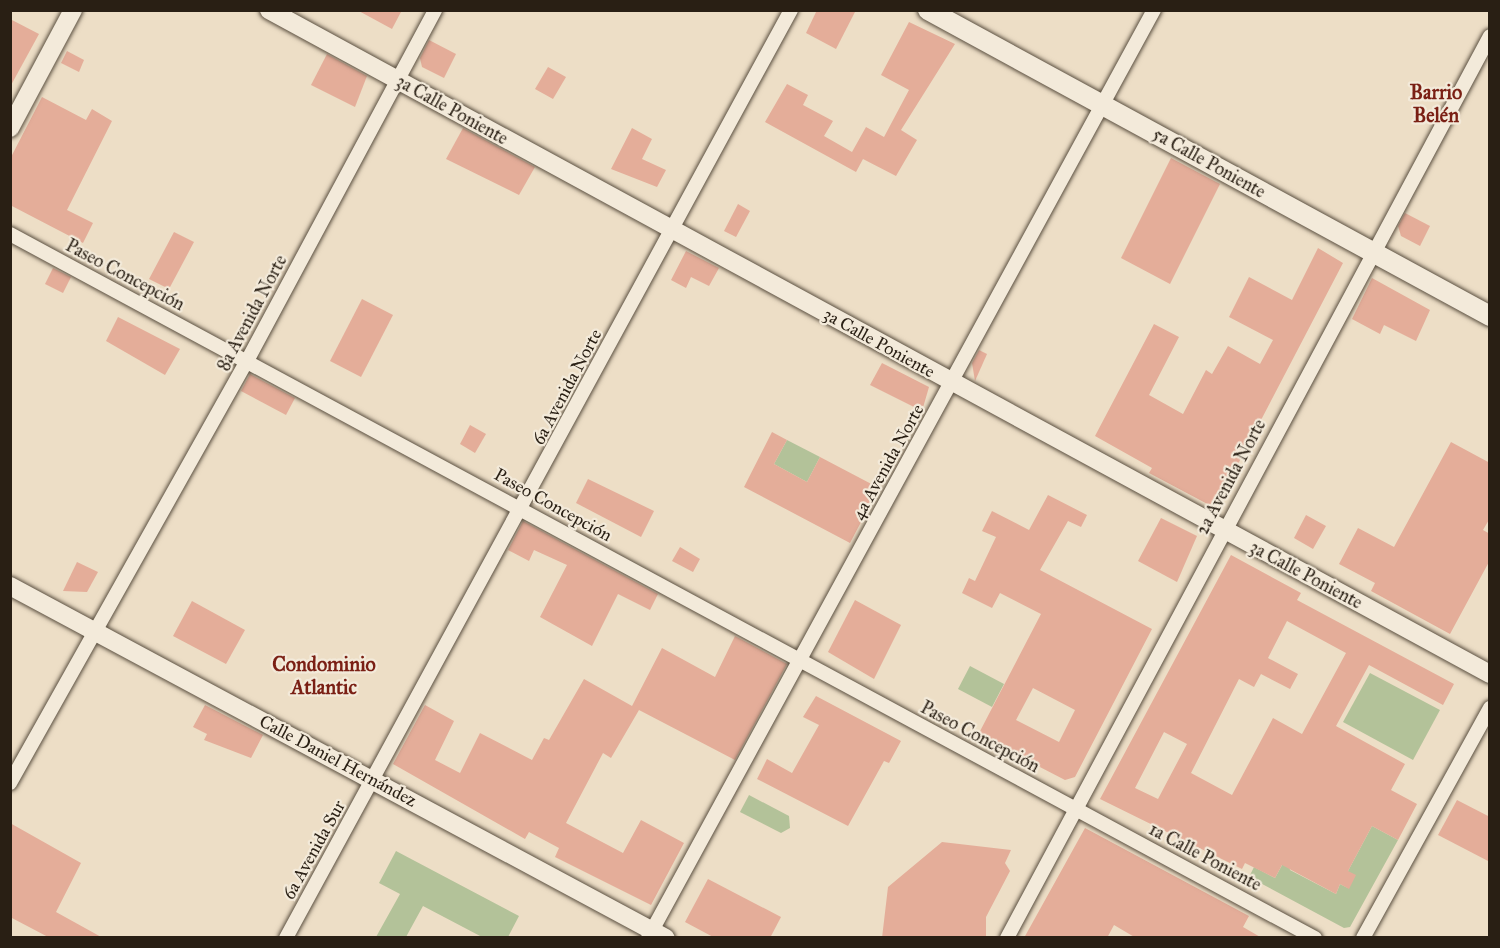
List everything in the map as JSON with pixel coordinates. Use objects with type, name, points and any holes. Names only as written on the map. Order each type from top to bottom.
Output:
[{"type":"main road","name":"5a Calle Poniente","points":[[928,10],[1490,316]]},
{"type":"street","points":[[10,128],[73,10]]},
{"type":"street","name":"3a Calle Poniente","points":[[269,10],[951,383],[1490,674]]},
{"type":"street","name":"8a Avenida Norte","points":[[10,783],[247,361],[435,10]]},
{"type":"street","name":"6a Avenida Norte","points":[[373,780],[791,10]]},
{"type":"street","name":"4a Avenida Norte","points":[[655,935],[800,661],[1154,10]]},
{"type":"street","name":"2a Avenida Norte","points":[[1007,938],[1078,809],[1223,530],[1490,36]]},
{"type":"street","name":"Paseo Concepción","points":[[10,234],[1078,809]]},
{"type":"street","name":"Calle Daniel Hernández","points":[[10,586],[96,630],[655,935]]},
{"type":"street","points":[[1363,938],[1490,708]]},
{"type":"street","name":"6a Avenida Sur","points":[[286,938],[373,780]]},
{"type":"street","name":"1a Calle Poniente","points":[[1078,809],[1316,938]]},
{"type":"green space","points":[[787,440],[820,457],[807,482],[774,464]]},
{"type":"green space","points":[[970,666],[1004,684],[992,707],[958,689]]},
{"type":"green space","points":[[1370,673],[1440,710],[1413,760],[1343,722]]},
{"type":"green space","points":[[749,795],[789,816],[790,828],[781,833],[740,812]]},
{"type":"green space","points":[[1372,826],[1398,840],[1350,927],[1344,928],[1249,877],[1254,867],[1275,878],[1287,856],[1290,870],[1336,894],[1340,884],[1348,888],[1348,871]]},
{"type":"green space","points":[[396,851],[519,916],[508,937],[482,937],[423,906],[406,937],[376,937],[400,894],[379,883]]},
{"type":"building","points":[[357,10],[402,10],[392,29]]},
{"type":"building","points":[[817,10],[856,10],[836,49],[806,33]]},
{"type":"building","points":[[10,19],[39,34],[10,87]]},
{"type":"building","points":[[909,22],[955,44],[901,130],[917,140],[896,176],[863,159],[856,172],[765,122],[787,84],[808,95],[803,105],[833,121],[824,136],[852,152],[866,127],[884,137],[909,90],[881,75]]},
{"type":"building","points":[[429,40],[456,54],[444,78],[422,67],[420,58]]},
{"type":"building","points":[[67,51],[84,60],[79,72],[61,63]]},
{"type":"building","points":[[327,54],[367,76],[355,107],[311,85]]},
{"type":"building","points":[[548,67],[566,77],[553,99],[535,89]]},
{"type":"building","points":[[42,97],[86,120],[92,109],[112,121],[67,210],[93,223],[83,243],[10,205],[10,159]]},
{"type":"building","points":[[463,128],[535,167],[519,195],[446,159]]},
{"type":"building","points":[[632,128],[652,139],[642,159],[666,170],[657,187],[611,169]]},
{"type":"building","points":[[1171,158],[1220,184],[1170,284],[1121,258]]},
{"type":"building","points":[[738,204],[750,211],[736,237],[724,231]]},
{"type":"building","points":[[1405,213],[1430,226],[1420,246],[1401,236],[1398,226]]},
{"type":"building","points":[[174,232],[194,242],[169,289],[149,279]]},
{"type":"building","points":[[1318,248],[1343,263],[1215,508],[1149,473],[1152,468],[1095,436],[1154,324],[1179,337],[1149,395],[1183,414],[1206,370],[1212,374],[1228,346],[1260,364],[1273,340],[1229,317],[1249,277],[1292,300]]},
{"type":"building","points":[[686,251],[719,268],[709,286],[691,277],[686,288],[671,280]]},
{"type":"building","points":[[53,268],[71,277],[63,293],[45,284]]},
{"type":"building","points":[[1372,278],[1430,310],[1416,341],[1384,325],[1380,334],[1352,319]]},
{"type":"building","points":[[362,299],[393,315],[361,377],[330,361]]},
{"type":"building","points":[[118,317],[180,349],[165,375],[106,341]]},
{"type":"building","points":[[979,350],[987,354],[975,381],[972,363]]},
{"type":"building","points":[[882,363],[929,387],[922,411],[870,385]]},
{"type":"building","points":[[250,374],[295,398],[286,415],[241,391]]},
{"type":"building","points":[[470,425],[486,434],[475,453],[460,444]]},
{"type":"building","points":[[772,432],[787,440],[774,464],[807,482],[820,457],[879,488],[850,543],[744,487]]},
{"type":"building","points":[[1451,442],[1490,463],[1490,518],[1483,530],[1490,534],[1490,560],[1450,634],[1371,591],[1375,583],[1339,564],[1358,528],[1394,547]]},
{"type":"building","points":[[588,479],[654,511],[641,537],[576,503]]},
{"type":"building","points":[[1048,495],[1087,515],[1081,527],[1068,521],[1040,570],[1152,629],[1075,777],[1065,780],[978,735],[1041,614],[1000,593],[992,608],[962,593],[969,578],[975,581],[996,537],[982,531],[992,511],[1029,530]],"holes":[[[1033,688],[1075,710],[1059,742],[1016,720]]]},
{"type":"building","points":[[1306,515],[1326,526],[1313,549],[1294,538]]},
{"type":"building","points":[[1161,518],[1197,536],[1177,582],[1138,561]]},
{"type":"building","points":[[523,521],[658,594],[650,610],[618,594],[592,646],[540,617],[567,565],[534,550],[529,561],[508,550]]},
{"type":"building","points":[[680,547],[700,559],[693,572],[672,561]]},
{"type":"building","points":[[1231,555],[1301,593],[1297,600],[1454,684],[1443,705],[1369,665],[1336,726],[1405,764],[1391,790],[1417,804],[1398,840],[1372,826],[1348,871],[1356,875],[1349,889],[1340,884],[1336,894],[1282,865],[1275,878],[1245,863],[1242,869],[1100,799]],"holes":[[[1287,621],[1346,653],[1302,734],[1273,718],[1232,795],[1191,773],[1239,679],[1254,687],[1261,674],[1290,689],[1298,674],[1268,658]],[[1164,732],[1187,744],[1158,799],[1135,788]]]},
{"type":"building","points":[[77,562],[98,572],[87,592],[63,591]]},
{"type":"building","points":[[855,600],[901,625],[874,679],[828,652]]},
{"type":"building","points":[[192,601],[245,630],[226,664],[173,636]]},
{"type":"building","points":[[735,636],[787,664],[735,760],[639,710],[611,758],[603,753],[566,823],[623,853],[641,820],[684,843],[651,905],[555,857],[559,848],[529,832],[525,839],[393,764],[425,705],[454,721],[435,760],[460,773],[480,733],[532,760],[544,738],[549,740],[584,679],[632,706],[662,648],[715,677]]},
{"type":"building","points":[[816,696],[901,741],[889,763],[884,761],[848,826],[757,779],[767,759],[792,773],[819,725],[803,717]]},
{"type":"building","points":[[205,705],[263,735],[251,758],[204,740],[207,734],[193,727]]},
{"type":"building","points":[[1457,800],[1490,817],[1490,862],[1438,835]]},
{"type":"building","points":[[10,823],[81,863],[56,912],[103,938],[50,938],[10,917]]},
{"type":"building","points":[[1085,828],[1249,916],[1243,927],[1262,938],[1136,938],[1114,925],[1107,938],[1024,938]]},
{"type":"building","points":[[942,842],[1011,850],[1005,863],[1010,871],[986,917],[986,938],[882,938],[888,887]]},
{"type":"building","points":[[708,879],[781,917],[770,938],[715,938],[685,922]]},
{"type":"district","name":"Barrio Belén","points":[[1436,104]]},
{"type":"district","name":"Condominio Atlantic","points":[[324,676]]}]
